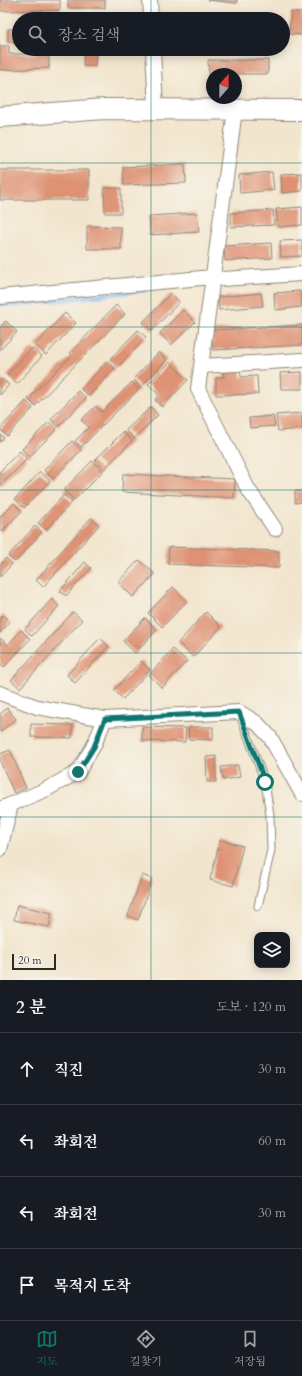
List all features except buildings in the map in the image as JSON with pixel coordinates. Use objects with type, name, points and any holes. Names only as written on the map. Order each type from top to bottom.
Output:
[{"type":"main road","points":[[0,117],[104,109],[302,110]]},
{"type":"street","points":[[150,0],[151,12]]},
{"type":"street","points":[[153,56],[156,109]]},
{"type":"street","points":[[235,110],[198,389],[248,489],[274,529]]},
{"type":"street","points":[[0,297],[212,277],[223,279],[302,274]]},
{"type":"street","points":[[201,366],[302,360]]},
{"type":"street","points":[[0,693],[37,707],[105,719],[239,712],[257,723],[270,737],[302,794]]},
{"type":"street","points":[[0,849],[5,807],[46,790],[78,772],[94,747],[105,719]]},
{"type":"lane","points":[[239,712],[265,782],[270,815],[271,850],[258,906]]},
{"type":"waterway","points":[[0,304],[15,305],[145,290]]},
{"type":"route","points":[[78,772],[94,747],[105,719],[239,712],[265,782]]}]
